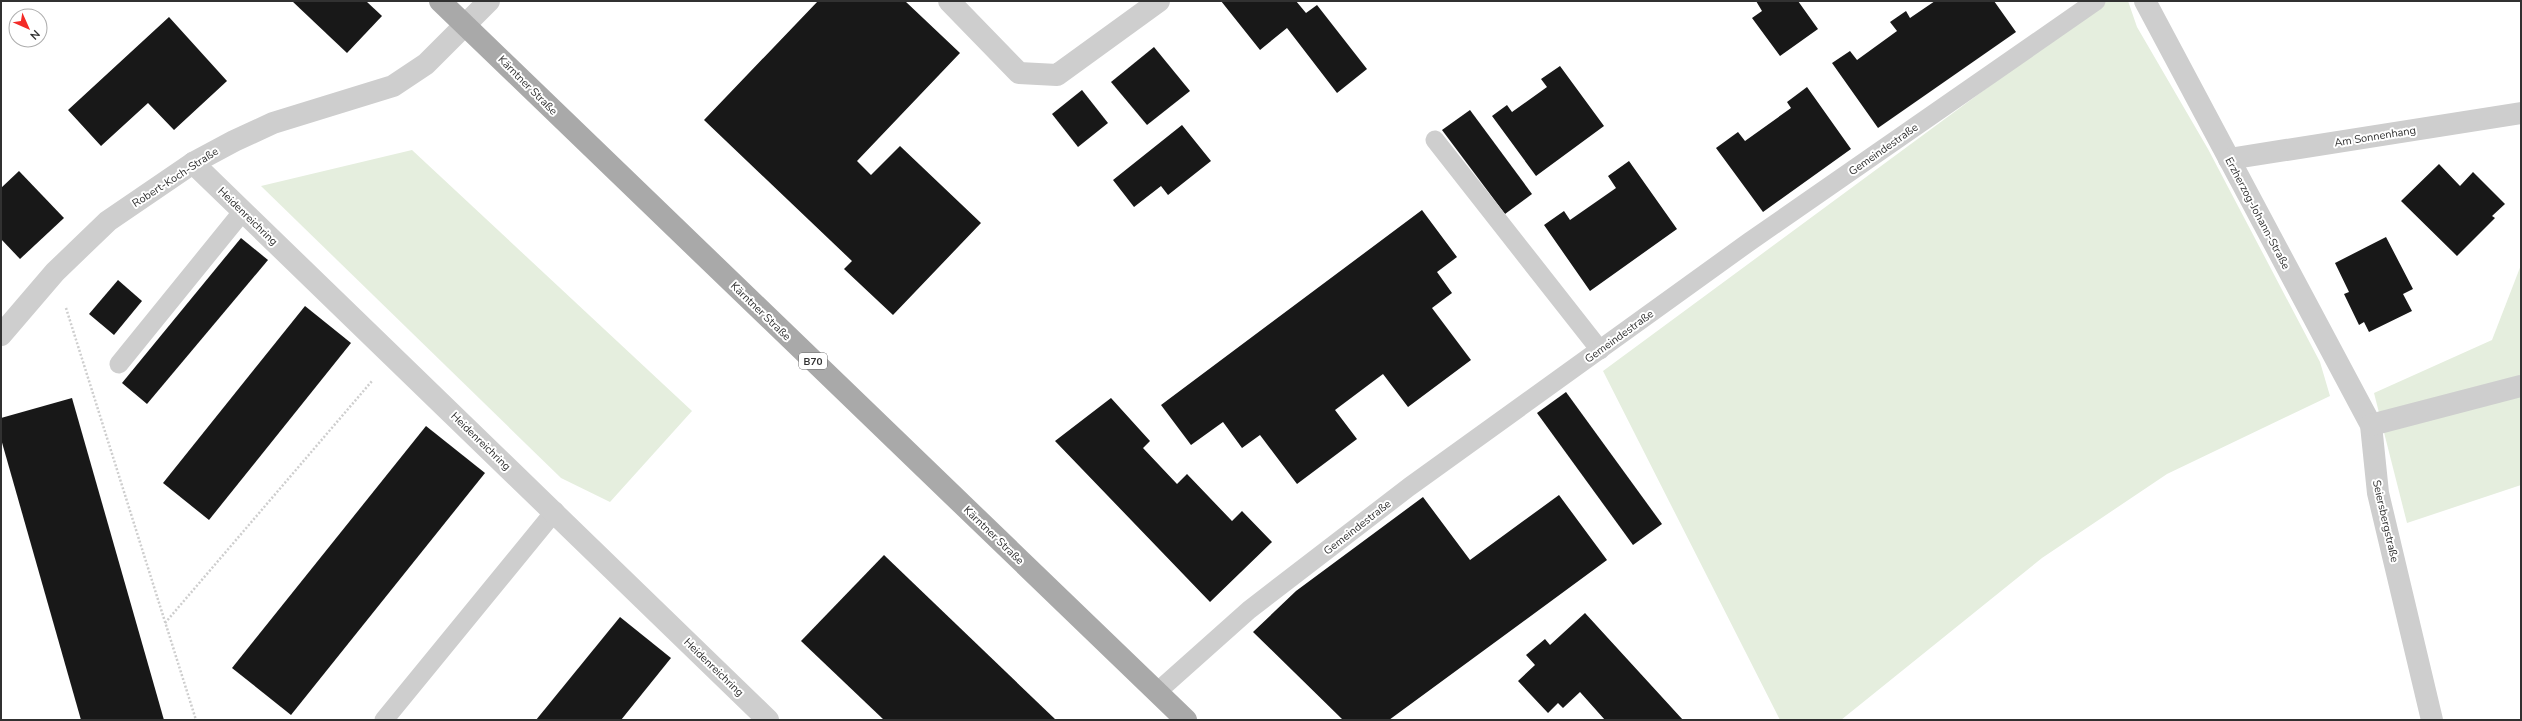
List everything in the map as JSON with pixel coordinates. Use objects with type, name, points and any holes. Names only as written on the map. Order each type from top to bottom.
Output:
[{"type":"main road","name":"Kärntner Straße","points":[[440,1],[1186,720]]},
{"type":"street","name":"Robert-Koch-Straße","points":[[1,335],[55,272],[108,221],[193,163],[234,141],[274,123],[393,86],[426,64],[489,1]]},
{"type":"street","points":[[949,1],[1019,73],[1057,75],[1159,1]]},
{"type":"street","name":"Erzherzog-Johann-Straße","points":[[2145,1],[2371,425]]},
{"type":"street","name":"Am Sonnenhang","points":[[2229,160],[2521,112]]},
{"type":"street","name":"Heidenreichring","points":[[193,163],[554,511],[768,720]]},
{"type":"street","points":[[2371,425],[2521,386]]},
{"type":"street","name":"Seiersbergstraße","points":[[2371,425],[2378,492],[2432,720]]},
{"type":"lane","name":"Gemeindestraße","points":[[1157,692],[1255,605],[1409,487],[1756,238],[2096,1]]},
{"type":"lane","points":[[1435,140],[1600,350]]},
{"type":"lane","points":[[119,364],[243,211]]},
{"type":"lane","points":[[384,720],[554,511]]},
{"type":"path","points":[[55,272],[196,720]]},
{"type":"path","points":[[165,623],[393,356]]},
{"type":"green space","points":[[2105,1],[2128,1],[2137,27],[2208,149],[2320,362],[2330,396],[2167,474],[2042,558],[1841,720],[1780,720],[1603,371]]},
{"type":"green space","points":[[412,150],[692,411],[610,502],[561,478],[261,186]]},
{"type":"green space","points":[[2521,265],[2521,485],[2407,523],[2374,393],[2492,340]]},
{"type":"building","points":[[292,1],[366,1],[382,16],[347,53]]},
{"type":"building","points":[[818,1],[905,1],[960,53],[857,161],[871,175],[900,146],[981,223],[893,315],[844,269],[852,261],[704,120]]},
{"type":"building","points":[[1221,1],[1296,1],[1306,13],[1317,5],[1367,69],[1337,93],[1287,28],[1260,50]]},
{"type":"building","points":[[1756,1],[1798,1],[1818,29],[1780,56],[1752,18],[1762,11]]},
{"type":"building","points":[[1935,1],[1994,1],[2016,32],[1878,128],[1832,63],[1850,51],[1857,60],[1897,31],[1890,22],[1906,11],[1910,18]]},
{"type":"building","points":[[169,17],[227,81],[174,130],[148,103],[101,146],[68,110]]},
{"type":"building","points":[[1154,47],[1190,91],[1147,125],[1111,82]]},
{"type":"building","points":[[1560,66],[1604,126],[1536,176],[1492,116],[1507,105],[1512,112],[1547,87],[1541,79]]},
{"type":"building","points":[[1807,87],[1851,149],[1763,212],[1716,148],[1738,132],[1745,141],[1791,108],[1787,102]]},
{"type":"building","points":[[1082,90],[1108,123],[1078,147],[1052,114]]},
{"type":"building","points":[[1470,110],[1532,194],[1505,214],[1442,130]]},
{"type":"building","points":[[1182,125],[1211,161],[1168,195],[1161,186],[1134,207],[1113,180]]},
{"type":"building","points":[[1629,161],[1677,229],[1590,291],[1544,225],[1564,211],[1570,220],[1616,188],[1608,176]]},
{"type":"building","points":[[2439,164],[2460,186],[2473,172],[2505,204],[2492,216],[2495,218],[2457,256],[2401,201]]},
{"type":"building","points":[[19,171],[64,218],[20,259],[1,239],[1,188]]},
{"type":"building","points":[[1422,210],[1457,257],[1437,272],[1452,293],[1432,308],[1471,360],[1408,407],[1383,374],[1335,410],[1357,439],[1297,484],[1260,435],[1242,448],[1223,422],[1191,445],[1161,405]]},
{"type":"building","points":[[2386,237],[2413,289],[2403,294],[2412,311],[2369,332],[2364,322],[2359,325],[2344,294],[2349,292],[2335,263]]},
{"type":"building","points":[[241,238],[268,260],[147,404],[122,383]]},
{"type":"building","points":[[118,280],[142,301],[114,335],[89,314]]},
{"type":"building","points":[[305,306],[351,343],[209,520],[163,483]]},
{"type":"building","points":[[1566,392],[1662,524],[1633,545],[1537,413]]},
{"type":"building","points":[[72,398],[164,720],[81,720],[1,439],[1,418]]},
{"type":"building","points":[[1111,398],[1150,441],[1143,448],[1177,484],[1187,474],[1232,521],[1242,511],[1272,542],[1210,602],[1055,441]]},
{"type":"building","points":[[426,426],[485,473],[291,715],[232,668]]},
{"type":"building","points":[[1559,495],[1607,560],[1389,720],[1343,720],[1253,632],[1296,591],[1423,497],[1470,560]]},
{"type":"building","points":[[884,555],[1056,720],[884,720],[801,641]]},
{"type":"building","points":[[1585,613],[1683,720],[1605,720],[1580,692],[1563,708],[1558,703],[1548,713],[1518,681],[1535,665],[1526,655],[1545,639],[1550,645]]},
{"type":"building","points":[[620,617],[671,658],[621,720],[536,720]]}]
